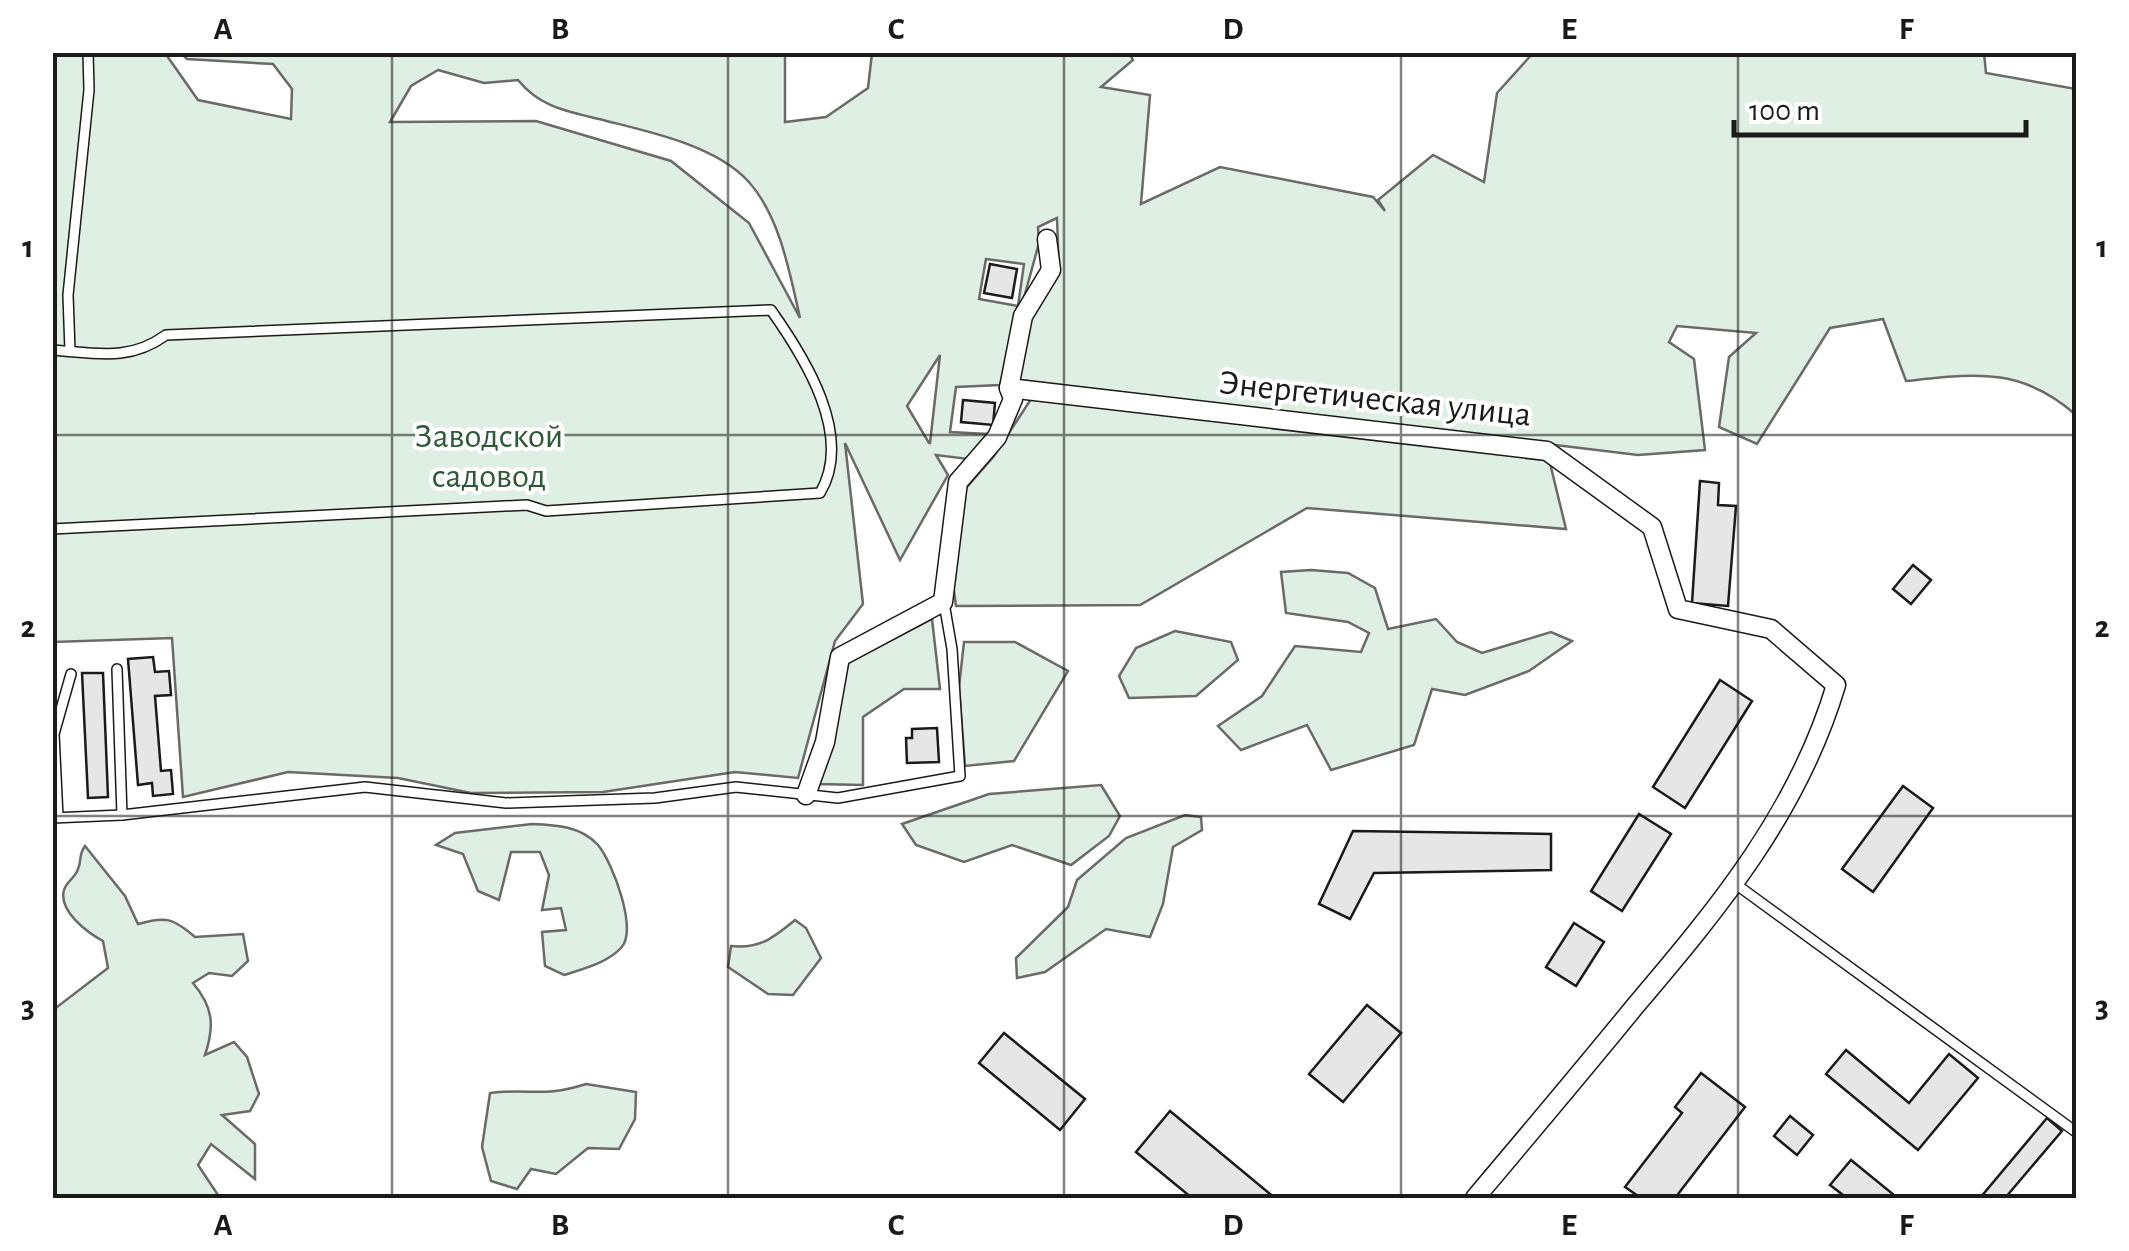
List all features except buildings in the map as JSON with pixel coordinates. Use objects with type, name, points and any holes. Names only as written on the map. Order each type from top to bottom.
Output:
[{"type":"street","points":[[806,794],[825,742],[840,657],[944,602],[958,482],[997,437],[1013,399],[1009,388],[1023,316],[1051,270],[1046,239]]},
{"type":"street","name":"Энергетическая улица","points":[[1009,388],[1503,449],[1546,450],[1652,527],[1678,609],[1772,630],[1836,685],[1822,732],[1781,817],[1737,885],[1475,1198]]},
{"type":"lane","points":[[70,351],[68,295],[89,90],[88,52]]},
{"type":"lane","points":[[52,350],[116,354],[144,350],[166,335],[772,310],[799,350],[832,430],[829,478],[820,493],[546,511],[527,504],[52,529]]},
{"type":"lane","points":[[71,674],[54,734],[56,817],[122,815],[364,787],[506,803],[655,798],[736,788],[838,798],[960,776],[952,649],[944,602]]},
{"type":"lane","points":[[117,670],[122,815]]},
{"type":"lane","points":[[1737,885],[2076,1132]]},
{"type":"green space","name":"Заводской садовод","points":[[52,53],[165,53],[198,100],[291,119],[292,89],[273,64],[187,59],[181,53],[785,53],[785,122],[826,117],[868,88],[872,53],[1129,53],[1133,60],[1101,87],[1150,95],[1141,204],[1220,167],[1373,197],[1385,211],[1378,200],[1433,155],[1484,182],[1497,93],[1533,53],[1984,53],[1986,73],[2076,89],[2076,415],[2036,388],[1996,377],[1906,381],[1883,319],[1830,328],[1757,444],[1719,427],[1729,357],[1756,333],[1677,326],[1669,342],[1694,359],[1705,450],[1638,455],[1019,380],[1035,300],[1059,274],[1057,218],[1038,227],[1039,243],[1000,385],[956,387],[950,432],[991,434],[968,459],[936,455],[948,475],[900,560],[845,443],[863,604],[835,641],[798,778],[735,772],[603,792],[471,793],[398,778],[288,772],[183,797],[172,638],[53,642]],"holes":[[[438,70],[484,83],[518,80],[554,107],[678,141],[734,168],[759,195],[776,228],[800,318],[749,223],[671,161],[536,121],[390,122],[411,86]],[[986,259],[1024,264],[1018,306],[979,299]],[[940,355],[930,443],[907,406]]]},
{"type":"green space","points":[[1031,399],[1548,455],[1566,529],[1307,508],[1140,605],[956,606],[950,563],[960,495],[994,456]]},
{"type":"green space","points":[[1281,572],[1348,573],[1375,588],[1388,629],[1436,619],[1457,642],[1482,653],[1551,632],[1572,641],[1529,671],[1465,695],[1432,689],[1414,745],[1331,770],[1307,725],[1241,750],[1218,726],[1262,696],[1295,646],[1361,652],[1369,633],[1348,622],[1286,613]]},
{"type":"green space","points":[[932,619],[940,689],[904,689],[863,717],[863,785],[817,784],[846,664]]},
{"type":"green space","points":[[1175,631],[1231,642],[1238,660],[1196,696],[1129,698],[1119,676],[1136,648]]},
{"type":"green space","points":[[964,642],[1015,642],[1068,671],[1014,761],[965,766],[959,687]]},
{"type":"green space","points":[[1101,785],[1120,816],[1109,836],[1071,865],[1012,845],[964,862],[916,845],[902,824],[989,794]]},
{"type":"green space","points":[[1185,815],[1201,817],[1202,830],[1173,847],[1163,904],[1150,937],[1106,929],[1045,972],[1017,978],[1016,958],[1068,907],[1077,880],[1126,838]]},
{"type":"green space","points":[[532,824],[576,830],[598,845],[610,866],[625,912],[626,939],[621,948],[602,962],[564,975],[545,966],[542,932],[566,930],[561,908],[542,910],[549,875],[540,852],[511,852],[499,900],[478,891],[463,854],[436,845],[455,833]]},
{"type":"green space","points":[[85,846],[125,896],[138,924],[169,920],[195,937],[243,934],[248,961],[232,976],[209,973],[193,983],[205,1000],[210,1017],[205,1055],[234,1042],[247,1057],[259,1094],[250,1111],[222,1115],[255,1144],[255,1179],[211,1144],[198,1165],[220,1198],[53,1198],[53,1010],[108,968],[103,941],[76,920],[63,898]]},
{"type":"green space","points":[[795,920],[806,928],[821,958],[793,995],[768,994],[728,967],[731,946],[766,941]]},
{"type":"green space","points":[[586,1084],[636,1092],[635,1119],[619,1149],[588,1148],[556,1174],[531,1169],[517,1189],[491,1181],[482,1147],[490,1093],[547,1092]]}]
